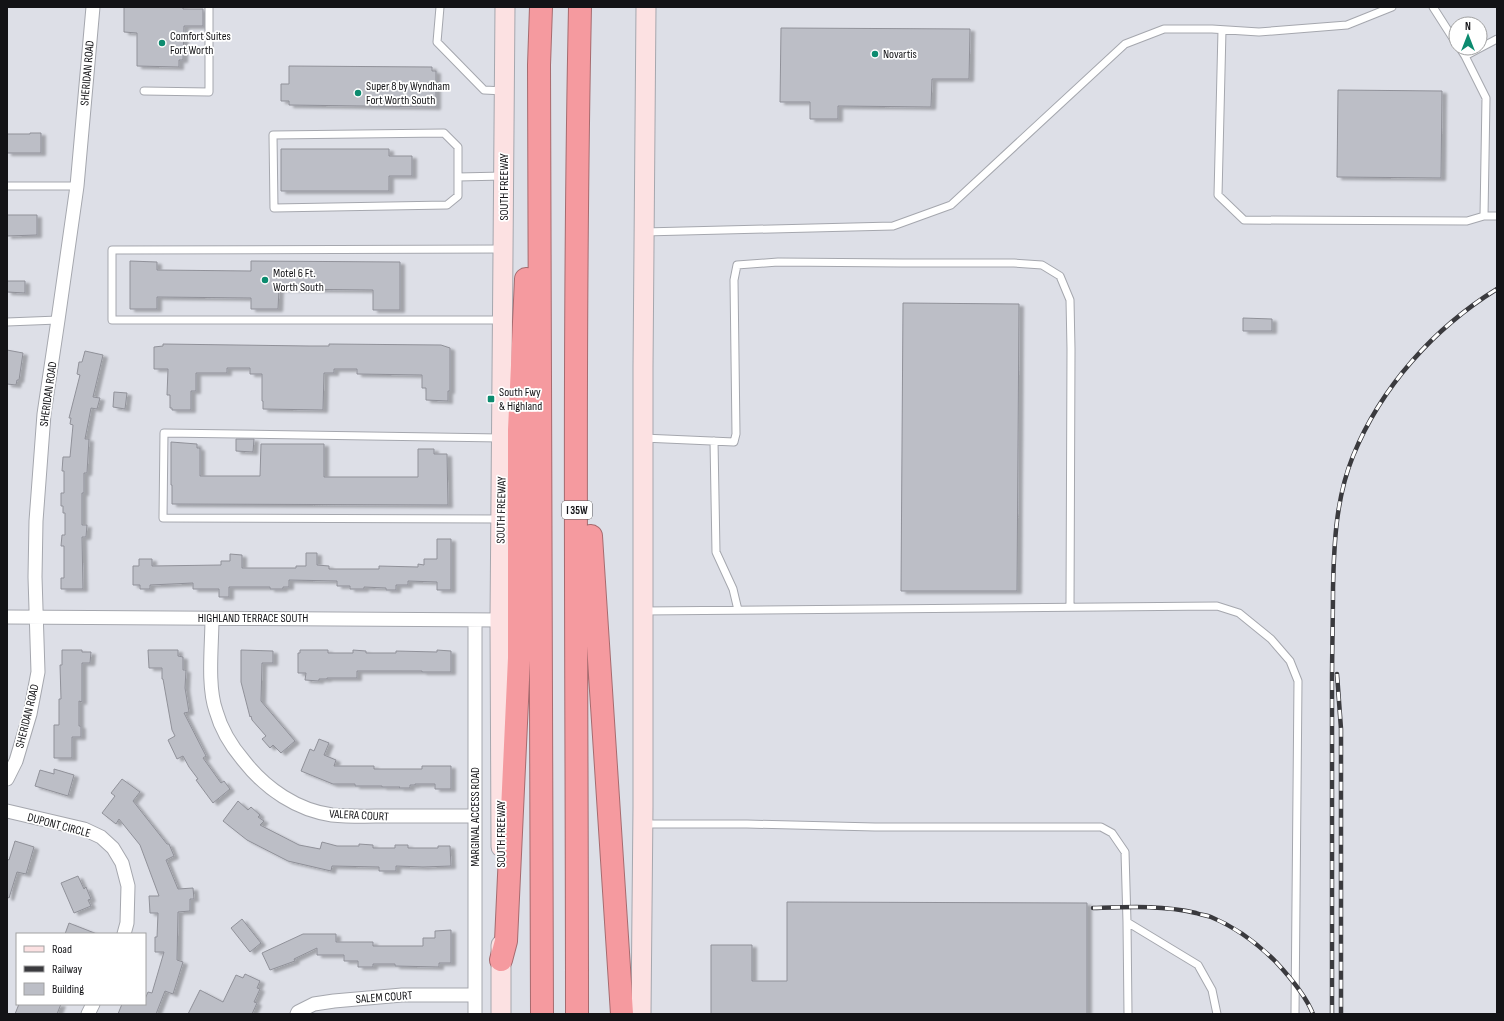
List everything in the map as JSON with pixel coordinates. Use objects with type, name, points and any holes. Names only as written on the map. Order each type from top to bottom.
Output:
[{"type":"highway","points":[[540,7],[542,1014]]},
{"type":"highway","name":"I 35W","points":[[577,1014],[577,298],[580,7]]},
{"type":"highway","points":[[501,960],[506,941],[519,658],[518,430],[528,252],[528,88],[539,65]]},
{"type":"highway","points":[[577,298],[592,567],[622,1014]]},
{"type":"main road","name":"SOUTH FREEWAY","points":[[501,1014],[500,620],[505,7]]},
{"type":"main road","points":[[642,1014],[643,438],[646,7]]},
{"type":"street","name":"SHERIDAN ROAD","points":[[7,779],[16,761],[31,707],[38,672],[35,577],[36,522],[43,422],[77,186],[93,7]]},
{"type":"street","name":"HIGHLAND TERRACE SOUTH","points":[[7,617],[500,620]]},
{"type":"street","name":"VALERA COURT","points":[[212,618],[211,687],[216,711],[228,739],[239,755],[250,769],[269,788],[293,803],[332,815],[475,816]]},
{"type":"street","name":"MARGINAL ACCESS ROAD","points":[[475,620],[475,1014]]},
{"type":"street","name":"DUPONT CIRCLE","points":[[7,811],[84,829],[101,837],[113,848],[122,863],[128,886],[127,923],[124,933]]},
{"type":"street","name":"SALEM COURT","points":[[296,1014],[314,1004],[334,1001],[402,995],[475,995]]},
{"type":"street","points":[[88,1014],[92,1005]]},
{"type":"lane","points":[[144,91],[210,92],[209,7]]},
{"type":"lane","points":[[440,7],[436,42],[484,90],[505,91]]},
{"type":"lane","points":[[644,232],[893,226],[951,204],[1125,44],[1164,29],[1259,32],[1348,25],[1392,7]]},
{"type":"lane","points":[[1433,7],[1448,30]]},
{"type":"lane","points":[[1222,30],[1218,195],[1244,220],[1467,221],[1484,216],[1497,216]]},
{"type":"lane","points":[[1488,44],[1497,39]]},
{"type":"lane","points":[[1465,56],[1486,98],[1484,216]]},
{"type":"lane","points":[[444,133],[458,147],[458,177],[458,196],[447,205],[274,208],[273,135],[444,133]]},
{"type":"lane","points":[[458,177],[504,176]]},
{"type":"lane","points":[[7,186],[77,186]]},
{"type":"lane","points":[[503,249],[112,250],[112,320],[503,320]]},
{"type":"lane","points":[[643,438],[734,442],[736,434],[734,280],[737,265],[778,262],[902,264],[1014,263],[1042,265],[1060,276],[1070,300],[1070,607]]},
{"type":"lane","points":[[7,322],[58,320]]},
{"type":"lane","points":[[501,519],[163,518],[164,433],[502,438]]},
{"type":"lane","points":[[714,441],[716,552],[733,589],[738,610]]},
{"type":"lane","points":[[643,610],[1217,606],[1239,613],[1271,639],[1290,661],[1298,681],[1295,1014]]},
{"type":"lane","points":[[643,824],[747,824],[875,827],[1101,827],[1112,833],[1125,852],[1128,1014]]},
{"type":"lane","points":[[1127,922],[1198,965],[1212,990],[1217,1014]]},
{"type":"building","name":"Comfort Suites Fort Worth","points":[[124,7],[183,7],[183,9],[203,9],[203,26],[184,26],[183,60],[179,60],[179,67],[137,66],[137,33],[124,32]]},
{"type":"building","name":"Novartis","points":[[781,28],[970,29],[969,79],[932,79],[931,107],[838,106],[838,119],[810,119],[810,102],[780,102]]},
{"type":"building","name":"Super 8 by Wyndham Fort Worth South","points":[[289,66],[432,67],[432,71],[436,71],[436,107],[289,105],[289,101],[281,101],[281,84],[289,84]]},
{"type":"building","points":[[1338,90],[1442,91],[1441,178],[1337,177]]},
{"type":"building","points":[[41,133],[41,153],[7,153],[7,134]]},
{"type":"building","points":[[281,149],[389,149],[389,156],[412,156],[412,176],[389,176],[389,191],[281,191]]},
{"type":"building","points":[[7,215],[37,215],[37,235],[7,236]]},
{"type":"building","name":"Motel 6 Ft. Worth South","points":[[130,261],[157,262],[157,270],[251,271],[251,261],[400,262],[400,310],[373,310],[373,290],[279,289],[278,309],[251,309],[251,298],[157,297],[157,309],[130,309]]},
{"type":"building","points":[[7,281],[25,281],[25,293],[7,292]]},
{"type":"building","points":[[903,303],[1019,304],[1017,591],[901,591]]},
{"type":"building","points":[[1243,318],[1272,319],[1272,331],[1243,331]]},
{"type":"building","points":[[163,344],[309,346],[329,346],[329,344],[441,345],[450,348],[450,391],[448,391],[448,401],[426,400],[426,388],[422,388],[422,375],[357,374],[357,369],[334,369],[334,373],[324,373],[323,410],[263,409],[262,374],[250,374],[250,368],[227,368],[227,373],[196,373],[196,391],[191,391],[191,410],[172,410],[172,408],[170,408],[170,395],[167,395],[168,369],[154,369],[154,347],[163,346]]},
{"type":"building","points":[[7,350],[23,353],[19,380],[17,380],[16,385],[7,384]]},
{"type":"building","points":[[85,351],[103,355],[93,397],[100,398],[97,409],[91,408],[85,439],[89,439],[87,473],[84,473],[84,493],[82,493],[82,525],[87,525],[86,537],[82,537],[83,589],[61,589],[61,578],[64,578],[64,546],[61,546],[62,535],[65,535],[65,513],[63,513],[63,506],[61,506],[61,493],[64,493],[64,471],[62,471],[63,457],[70,457],[73,425],[70,424],[71,418],[69,418],[80,375],[77,374],[79,362],[82,362]]},
{"type":"building","points":[[114,392],[127,393],[125,409],[113,407]]},
{"type":"building","points":[[236,439],[254,439],[253,452],[236,451]]},
{"type":"building","points":[[171,442],[197,444],[197,448],[200,448],[200,476],[260,476],[261,444],[324,444],[324,477],[418,477],[418,449],[434,449],[434,454],[447,454],[448,505],[172,504]]},
{"type":"building","points":[[437,539],[451,539],[451,590],[437,590],[437,582],[408,581],[408,585],[396,585],[396,590],[386,590],[386,588],[364,587],[364,589],[350,589],[350,586],[337,586],[337,581],[289,580],[289,587],[283,587],[283,589],[270,589],[270,587],[229,587],[229,597],[219,597],[219,589],[193,589],[193,583],[150,585],[150,589],[140,589],[140,585],[133,585],[133,566],[139,566],[139,559],[152,559],[152,566],[221,565],[221,561],[230,561],[230,554],[242,555],[242,568],[296,568],[296,566],[306,566],[306,553],[317,553],[317,565],[329,566],[329,569],[379,569],[379,566],[418,567],[418,564],[424,565],[424,559],[437,559]]},
{"type":"building","points":[[62,650],[82,650],[82,652],[91,652],[90,663],[82,663],[82,702],[79,701],[79,726],[81,726],[81,737],[72,737],[72,758],[54,758],[54,725],[59,725],[59,699],[61,699],[60,665],[62,665]]},
{"type":"building","points":[[148,650],[178,650],[178,656],[183,657],[183,670],[186,670],[185,688],[189,712],[184,713],[206,756],[203,758],[221,783],[224,781],[230,789],[213,803],[196,780],[198,779],[183,756],[177,759],[168,740],[175,736],[172,730],[162,679],[162,668],[149,668]]},
{"type":"building","points":[[241,650],[273,651],[273,663],[262,663],[261,701],[295,741],[281,753],[273,745],[270,748],[262,739],[266,736],[252,720],[251,716],[250,717],[241,682]]},
{"type":"building","points":[[300,650],[328,650],[328,653],[353,653],[353,650],[366,651],[366,653],[396,653],[396,651],[437,652],[437,650],[451,651],[451,672],[357,671],[357,678],[327,678],[319,679],[319,681],[305,680],[306,673],[298,673],[298,653],[300,653]]},
{"type":"building","points":[[319,739],[329,743],[324,755],[336,760],[334,766],[374,766],[374,769],[422,769],[422,766],[451,766],[451,789],[435,789],[435,784],[415,784],[410,785],[410,788],[399,788],[400,787],[333,784],[301,771],[310,749],[314,751]]},
{"type":"building","points":[[54,769],[74,775],[68,796],[35,786],[40,770],[54,774]]},
{"type":"building","points":[[122,779],[140,792],[133,801],[167,844],[169,844],[174,856],[166,860],[178,889],[193,888],[194,899],[190,899],[190,911],[178,912],[177,960],[183,962],[173,994],[165,991],[156,1014],[118,1014],[122,1005],[146,1005],[146,997],[148,992],[152,993],[164,952],[155,952],[158,913],[150,913],[149,896],[159,896],[140,845],[119,819],[116,824],[102,813],[115,796],[111,793]]},
{"type":"building","points":[[238,801],[248,810],[251,807],[260,815],[258,817],[264,821],[260,825],[299,845],[320,849],[322,842],[337,846],[359,846],[359,844],[373,845],[373,848],[395,848],[395,845],[408,845],[408,848],[438,848],[438,846],[450,846],[451,866],[396,866],[396,871],[379,871],[379,867],[332,866],[331,871],[288,861],[247,840],[223,821]]},
{"type":"building","points":[[15,841],[34,847],[26,874],[17,872],[9,898],[7,897],[7,859],[9,860]]},
{"type":"building","points":[[78,876],[84,889],[86,887],[91,899],[88,900],[91,906],[74,913],[61,883]]},
{"type":"building","points":[[787,902],[1087,903],[1087,1014],[711,1014],[711,945],[752,945],[752,981],[787,981]]},
{"type":"building","points":[[242,919],[261,943],[250,952],[231,928]]},
{"type":"building","points":[[69,923],[94,933],[65,933]]},
{"type":"building","points":[[451,930],[451,963],[439,963],[439,967],[373,964],[373,967],[358,967],[358,961],[344,961],[344,955],[317,955],[317,948],[294,959],[295,961],[270,970],[262,953],[303,934],[336,934],[336,942],[373,942],[373,946],[423,946],[423,938],[435,938],[435,931]]},
{"type":"building","points":[[245,974],[260,981],[257,988],[260,989],[254,1002],[257,1003],[252,1014],[188,1014],[200,990],[223,1002],[236,975],[243,978]]},
{"type":"building","points":[[19,1005],[61,1005],[57,1014],[15,1014]]},
{"type":"railway","points":[[1332,1014],[1333,588],[1335,538],[1339,504],[1347,472],[1353,456],[1378,406],[1394,383],[1431,341],[1452,322],[1497,289]]},
{"type":"railway","points":[[1337,674],[1341,729],[1341,1014]]},
{"type":"railway","points":[[1093,908],[1144,907],[1183,910],[1209,916],[1220,921],[1246,936],[1276,962],[1302,993],[1313,1014]]},
{"type":"place","name":"Comfort Suites Fort Worth","points":[[162,43]]},
{"type":"place","name":"Novartis","points":[[875,54]]},
{"type":"place","name":"Super 8 by Wyndham Fort Worth South","points":[[358,93]]},
{"type":"place","name":"Motel 6 Ft. Worth South","points":[[265,280]]},
{"type":"place","name":"South Fwy & Highland","points":[[491,399]]}]
